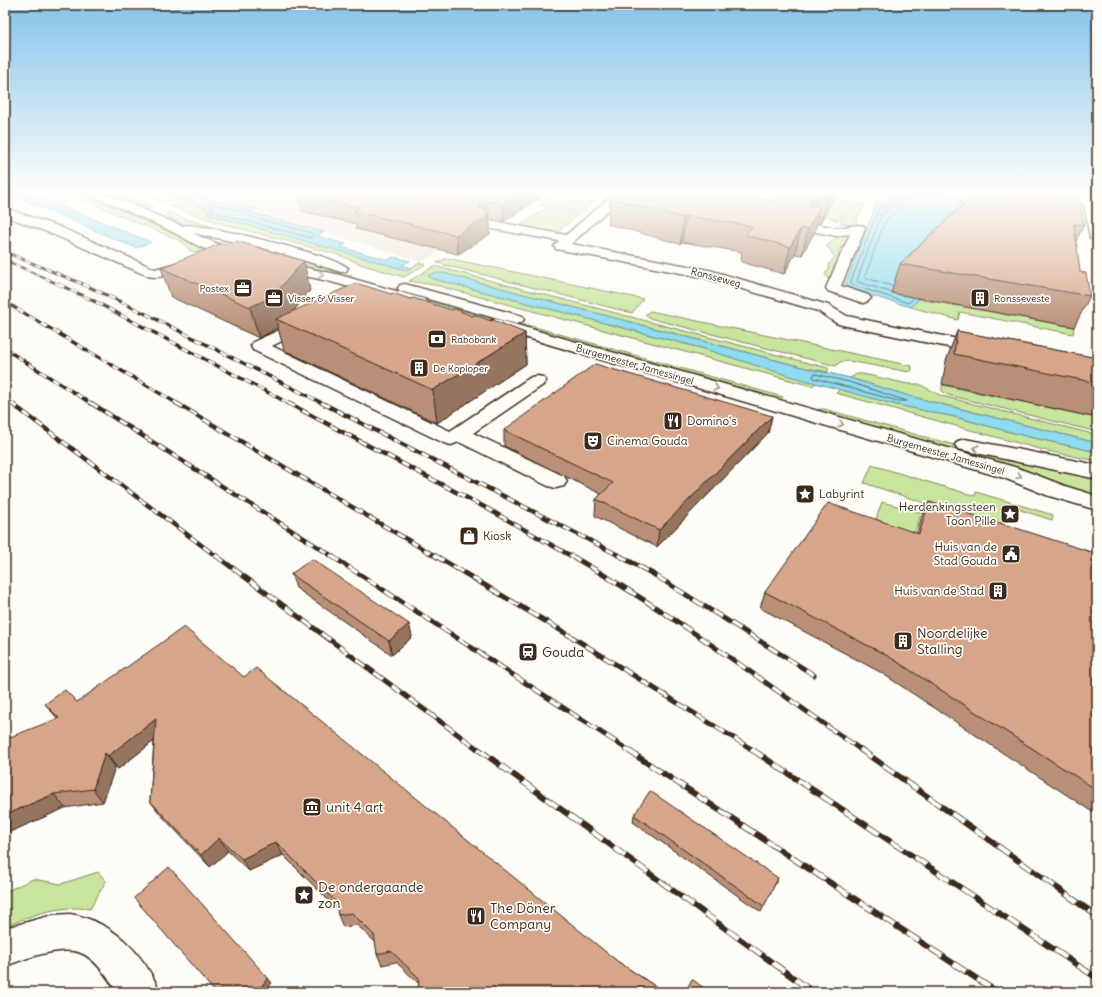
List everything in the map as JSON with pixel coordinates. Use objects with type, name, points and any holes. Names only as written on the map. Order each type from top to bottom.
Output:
[{"type":"main road","points":[[72,238],[154,273],[171,270],[219,250],[220,244],[225,242],[249,240]]},
{"type":"main road","name":"Burgemeester Jamessingel","points":[[192,238],[219,250],[283,267],[374,288],[1011,473],[1056,491],[1097,503]]},
{"type":"main road","name":"Burgemeester Jamessingel","points":[[235,238],[311,257],[394,285],[986,451],[1064,464],[1097,472]]},
{"type":"main road","points":[[558,238],[569,240],[572,238]]},
{"type":"main road","points":[[830,313],[865,296],[833,288],[858,238]]},
{"type":"main road","name":"Ronsseweg","points":[[569,240],[561,246],[704,273],[823,308],[842,320],[996,352]]},
{"type":"main road","points":[[283,267],[308,262],[311,257]]},
{"type":"main road","points":[[324,315],[259,346],[451,439],[537,381]]},
{"type":"main road","points":[[458,434],[556,481]]},
{"type":"main road","points":[[5,947],[42,935],[72,931],[89,935],[99,942],[120,963],[142,992]]},
{"type":"shaded area","points":[[342,238],[462,238],[422,262]]},
{"type":"green space","points":[[173,238],[181,238],[204,248],[193,252],[181,241]]},
{"type":"green space","points":[[274,238],[294,238],[406,270],[420,263],[426,264],[404,277],[363,265],[339,255]]},
{"type":"green space","points":[[835,238],[849,238],[844,248],[840,248],[838,253],[842,254],[829,281],[825,273],[829,269],[829,264],[835,257],[827,246]]},
{"type":"green space","points":[[447,258],[643,299],[632,313],[437,263]]},
{"type":"green space","points":[[314,261],[352,276],[349,279],[305,270],[302,267]]},
{"type":"green space","points":[[434,266],[828,368],[828,372],[806,368],[443,273],[430,278],[701,348],[816,383],[812,386],[439,286],[409,281]]},
{"type":"green space","points":[[396,288],[783,397],[779,401],[391,291]]},
{"type":"green space","points":[[919,299],[1074,327],[1073,334],[960,312],[958,320],[911,307]]},
{"type":"green space","points":[[650,311],[912,366],[912,370],[909,372],[849,361],[840,362],[836,366],[649,318],[645,315]]},
{"type":"green space","points":[[857,374],[908,384],[919,384],[942,396],[1097,435],[1097,443],[909,396],[850,378]]},
{"type":"green space","points":[[942,385],[1097,418],[1097,432],[948,395],[942,391]]},
{"type":"green space","points":[[840,389],[897,405],[955,417],[1025,436],[1097,452],[1097,461],[1043,450],[836,393]]},
{"type":"green space","points":[[819,409],[824,409],[1001,458],[1097,476],[1097,481],[1094,483],[1095,498],[818,412]]},
{"type":"green space","points":[[872,465],[975,496],[976,492],[1053,515],[1052,520],[1014,508],[997,527],[864,483]]},
{"type":"green space","points":[[882,502],[990,532],[985,537],[920,516],[913,538],[876,519]]},
{"type":"green space","points":[[98,872],[106,881],[90,909],[68,908],[46,912],[26,918],[5,927],[5,892],[33,879],[61,884]]},
{"type":"water","points":[[111,238],[140,238],[151,242],[136,248]]},
{"type":"water","points":[[292,238],[322,238],[346,244],[341,247],[388,260],[394,257],[410,261],[402,265],[411,268],[406,270]]},
{"type":"water","points":[[863,238],[968,238],[962,252],[911,307],[844,288]]},
{"type":"water","points":[[443,273],[806,368],[850,378],[909,396],[1097,443],[1097,452],[1025,436],[955,417],[897,405],[786,375],[701,348],[430,278],[428,275]]},
{"type":"building","points":[[754,238],[795,238],[790,247]]},
{"type":"building","points":[[928,238],[1076,238],[1080,272],[1086,273],[1090,296],[900,264]]},
{"type":"building","points":[[236,241],[304,261],[272,297],[250,307],[161,268],[222,243],[227,244]]},
{"type":"building","points":[[356,283],[410,299],[413,298],[452,310],[455,309],[472,316],[475,315],[491,321],[493,320],[525,333],[433,390],[276,319]]},
{"type":"building","points":[[957,331],[1097,358],[1097,383],[954,354]]},
{"type":"building","points":[[595,364],[772,416],[659,530],[596,499],[613,483],[504,430]]},
{"type":"building","points":[[929,502],[1097,554],[1097,790],[888,656],[765,592],[828,503],[919,534]]},
{"type":"building","points":[[312,559],[409,624],[389,641],[291,574]]},
{"type":"building","points":[[184,627],[244,677],[256,668],[617,961],[664,992],[418,992],[419,978],[391,951],[377,954],[374,935],[352,913],[338,915],[336,902],[276,842],[242,859],[219,838],[201,855],[150,801],[156,719],[108,756],[105,753],[93,789],[54,794],[5,815],[5,739],[59,718],[45,704],[65,690],[77,702]]},
{"type":"building","points":[[650,791],[778,878],[764,906],[634,815]]},
{"type":"building","points":[[169,867],[268,978],[257,992],[215,992],[134,898]]},
{"type":"building","points":[[692,979],[709,992],[685,992]]},
{"type":"railway","points":[[5,252],[85,285]]},
{"type":"railway","points":[[5,260],[60,285]]},
{"type":"railway","points":[[58,284],[90,299],[290,404]]},
{"type":"railway","points":[[83,284],[146,314],[324,404]]},
{"type":"railway","points":[[5,302],[178,404]]},
{"type":"railway","points":[[5,349],[92,404]]},
{"type":"railway","points":[[5,399],[12,404]]},
{"type":"railway","points":[[11,403],[216,556]]},
{"type":"railway","points":[[91,403],[332,556]]},
{"type":"railway","points":[[176,403],[435,556]]},
{"type":"railway","points":[[288,403],[488,509],[571,556]]},
{"type":"railway","points":[[322,403],[620,556]]},
{"type":"railway","points":[[215,555],[479,750]]},
{"type":"railway","points":[[330,555],[628,750]]},
{"type":"railway","points":[[434,555],[572,637],[753,750]]},
{"type":"railway","points":[[570,555],[608,577],[681,625],[754,674],[861,750]]},
{"type":"railway","points":[[618,555],[653,574],[814,675]]},
{"type":"railway","points":[[478,749],[813,992]]},
{"type":"railway","points":[[626,749],[997,992]]},
{"type":"railway","points":[[751,749],[1097,978]]},
{"type":"railway","points":[[860,749],[1097,916]]},
{"type":"place","name":"Postex","points":[[243,288]]},
{"type":"place","name":"Visser & Visser","points":[[274,298]]},
{"type":"place","name":"Ronsseveste","points":[[980,298]]},
{"type":"place","name":"Rabobank","points":[[437,339]]},
{"type":"place","name":"De Koploper","points":[[419,368]]},
{"type":"place","name":"Domino's","points":[[673,421]]},
{"type":"place","name":"Cinema Gouda","points":[[593,441]]},
{"type":"place","name":"Labyrint","points":[[805,494]]},
{"type":"place","name":"Herdenkingssteen Toon Pille","points":[[1010,514]]},
{"type":"place","name":"Kiosk","points":[[469,536]]},
{"type":"place","name":"Huis van de Stad Gouda","points":[[1011,554]]},
{"type":"place","name":"Huis van de Stad","points":[[998,591]]},
{"type":"place","name":"Noordelijke Stalling","points":[[903,641]]},
{"type":"place","name":"Gouda","points":[[528,652]]},
{"type":"place","name":"unit 4 art","points":[[312,807]]},
{"type":"place","name":"De ondergaande zon","points":[[304,895]]},
{"type":"place","name":"The Döner Company","points":[[476,916]]}]
